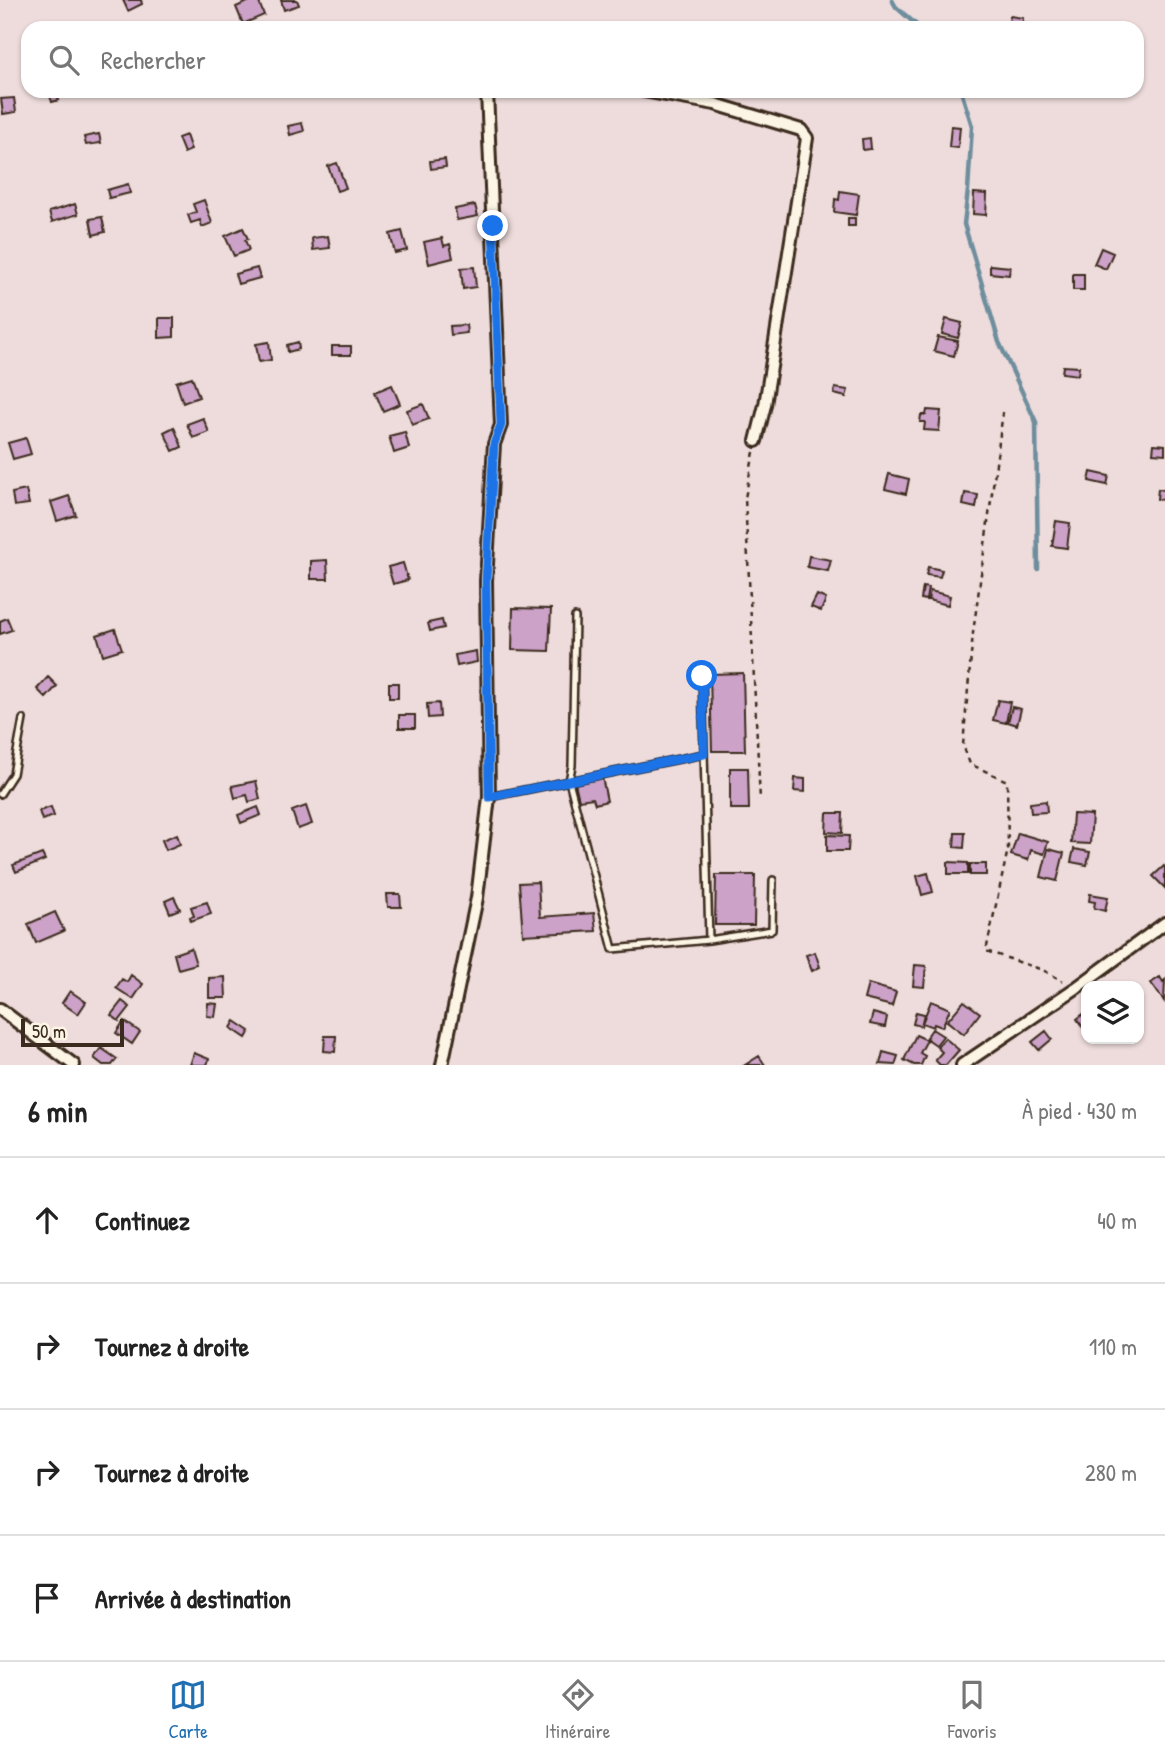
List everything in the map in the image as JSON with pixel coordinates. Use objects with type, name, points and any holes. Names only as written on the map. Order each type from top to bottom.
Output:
[{"type":"street","points":[[442,1065],[477,898],[489,797],[486,581],[494,444],[501,425],[487,98]]},
{"type":"street","points":[[682,98],[715,104],[801,130],[807,138],[765,405],[756,442]]},
{"type":"street","points":[[962,1065],[1076,988],[1165,923]]},
{"type":"street","points":[[0,1009],[74,1065]]},
{"type":"lane","points":[[575,617],[572,766],[569,781],[613,949],[709,940],[772,930],[773,880]]},
{"type":"lane","points":[[702,676],[709,940]]},
{"type":"lane","points":[[0,794],[13,774],[23,719]]},
{"type":"lane","points":[[489,797],[704,754]]},
{"type":"path","points":[[1003,412],[973,633],[963,745],[970,764],[1007,781],[1008,849],[986,951],[1043,970],[1076,988]]},
{"type":"path","points":[[756,442],[745,498],[760,800]]},
{"type":"building","points":[[123,0],[141,0],[142,4],[128,11]]},
{"type":"building","points":[[258,0],[264,15],[250,21],[242,21],[236,7]]},
{"type":"building","points":[[281,0],[297,0],[299,5],[284,10]]},
{"type":"building","points":[[1010,16],[1023,18],[1023,21],[1009,21]]},
{"type":"building","points":[[14,98],[16,112],[3,114],[1,99]]},
{"type":"building","points":[[302,123],[304,131],[290,135],[288,126]]},
{"type":"building","points":[[951,126],[960,127],[958,148],[949,147]]},
{"type":"building","points":[[99,134],[101,143],[86,145],[84,137]]},
{"type":"building","points":[[186,135],[191,150],[184,153],[178,138]]},
{"type":"building","points":[[870,138],[871,149],[863,150],[862,139]]},
{"type":"building","points":[[445,159],[446,167],[431,169],[430,161]]},
{"type":"building","points":[[337,163],[346,188],[337,191],[328,166]]},
{"type":"building","points":[[128,184],[130,193],[109,198],[107,190]]},
{"type":"building","points":[[840,191],[859,194],[856,215],[834,212],[835,199],[839,200]]},
{"type":"building","points":[[974,193],[987,194],[986,215],[973,214]]},
{"type":"building","points":[[204,200],[212,223],[202,227],[200,220],[191,223],[188,215],[196,212],[193,204]]},
{"type":"building","points":[[75,204],[78,214],[52,222],[49,212]]},
{"type":"building","points":[[475,205],[478,216],[457,220],[455,209]]},
{"type":"building","points":[[102,217],[105,232],[93,235],[90,219]]},
{"type":"building","points":[[848,218],[855,218],[855,226],[848,226]]},
{"type":"building","points":[[243,228],[249,250],[234,256],[225,236]]},
{"type":"building","points":[[402,231],[407,250],[395,253],[390,234]]},
{"type":"building","points":[[328,236],[330,248],[313,250],[312,238]]},
{"type":"building","points":[[442,238],[444,246],[450,244],[453,258],[429,264],[424,242]]},
{"type":"building","points":[[1101,248],[1113,253],[1106,269],[1094,264]]},
{"type":"building","points":[[990,265],[1010,267],[1009,275],[990,273]]},
{"type":"building","points":[[474,267],[476,287],[463,289],[461,268]]},
{"type":"building","points":[[257,268],[260,278],[238,284],[235,274]]},
{"type":"building","points":[[1073,274],[1084,274],[1084,290],[1073,290]]},
{"type":"building","points":[[159,318],[174,318],[174,337],[159,338]]},
{"type":"building","points":[[946,319],[962,323],[958,338],[942,334]]},
{"type":"building","points":[[466,325],[467,333],[451,335],[450,326]]},
{"type":"building","points":[[938,337],[958,341],[954,356],[934,351]]},
{"type":"building","points":[[269,342],[271,360],[259,362],[256,344]]},
{"type":"building","points":[[298,342],[299,349],[288,352],[287,345]]},
{"type":"building","points":[[332,346],[351,346],[351,355],[332,355]]},
{"type":"building","points":[[1063,366],[1079,367],[1078,375],[1062,373]]},
{"type":"building","points":[[192,377],[199,397],[183,403],[176,382]]},
{"type":"building","points":[[392,385],[400,404],[383,411],[375,392]]},
{"type":"building","points":[[835,388],[848,390],[846,397],[834,394]]},
{"type":"building","points":[[423,404],[429,419],[412,425],[407,410]]},
{"type":"building","points":[[927,410],[941,411],[939,431],[924,430],[925,422],[920,422],[921,415],[926,415]]},
{"type":"building","points":[[203,418],[209,432],[193,438],[187,424]]},
{"type":"building","points":[[174,427],[182,447],[173,451],[164,432]]},
{"type":"building","points":[[405,432],[409,448],[394,453],[389,436]]},
{"type":"building","points":[[26,438],[31,454],[13,459],[8,443]]},
{"type":"building","points":[[1154,444],[1165,445],[1165,454],[1153,453]]},
{"type":"building","points":[[1091,472],[1109,476],[1107,485],[1089,481]]},
{"type":"building","points":[[889,474],[909,479],[906,494],[885,489]]},
{"type":"building","points":[[1158,489],[1165,490],[1165,500],[1157,499]]},
{"type":"building","points":[[26,490],[29,504],[14,506],[12,493]]},
{"type":"building","points":[[965,493],[978,495],[976,508],[963,505]]},
{"type":"building","points":[[69,496],[76,515],[57,521],[51,502]]},
{"type":"building","points":[[1056,521],[1070,523],[1067,548],[1052,546]]},
{"type":"building","points":[[809,556],[831,560],[828,571],[807,567]]},
{"type":"building","points":[[327,560],[328,579],[311,579],[311,561]]},
{"type":"building","points":[[403,563],[408,580],[393,584],[388,567]]},
{"type":"building","points":[[928,567],[942,570],[940,577],[926,575]]},
{"type":"building","points":[[923,587],[928,588],[926,600],[921,599]]},
{"type":"building","points":[[930,591],[950,596],[948,605],[928,600]]},
{"type":"building","points":[[817,595],[826,599],[821,611],[811,607]]},
{"type":"building","points":[[513,608],[551,609],[549,651],[512,650]]},
{"type":"building","points":[[7,618],[12,630],[0,634],[0,621]]},
{"type":"building","points":[[442,620],[444,628],[430,631],[428,623]]},
{"type":"building","points":[[115,629],[122,649],[103,655],[97,635]]},
{"type":"building","points":[[476,651],[477,662],[457,666],[455,655]]},
{"type":"building","points":[[743,673],[745,751],[712,751],[710,674]]},
{"type":"building","points":[[48,677],[57,686],[46,698],[37,689]]},
{"type":"building","points":[[389,683],[398,683],[398,698],[389,698]]},
{"type":"building","points":[[998,700],[1010,702],[1006,723],[993,720]]},
{"type":"building","points":[[439,703],[440,717],[428,718],[427,704]]},
{"type":"building","points":[[1012,707],[1021,709],[1017,725],[1008,722]]},
{"type":"building","points":[[399,715],[415,715],[415,728],[399,728]]},
{"type":"building","points":[[730,768],[748,768],[749,809],[730,809]]},
{"type":"building","points":[[602,777],[607,801],[595,804],[593,798],[579,800],[575,783]]},
{"type":"building","points":[[795,778],[805,779],[805,792],[794,791]]},
{"type":"building","points":[[256,781],[260,799],[249,802],[247,795],[235,798],[232,786]]},
{"type":"building","points":[[1046,801],[1047,812],[1031,813],[1030,803]]},
{"type":"building","points":[[306,806],[312,824],[298,829],[292,811]]},
{"type":"building","points":[[51,807],[54,816],[42,820],[39,811]]},
{"type":"building","points":[[258,807],[261,815],[241,823],[238,815]]},
{"type":"building","points":[[827,813],[843,813],[842,833],[826,832]]},
{"type":"building","points":[[1073,814],[1092,815],[1090,844],[1071,843]]},
{"type":"building","points":[[955,833],[965,833],[964,848],[954,847]]},
{"type":"building","points":[[1018,833],[1048,842],[1044,854],[1031,850],[1028,860],[1011,855]]},
{"type":"building","points":[[177,834],[180,844],[166,850],[162,840]]},
{"type":"building","points":[[827,835],[849,836],[848,851],[827,851]]},
{"type":"building","points":[[1048,849],[1064,853],[1057,881],[1041,877]]},
{"type":"building","points":[[1074,849],[1090,852],[1087,865],[1071,862]]},
{"type":"building","points":[[42,854],[45,860],[16,872],[13,865]]},
{"type":"building","points":[[948,862],[968,863],[968,874],[948,874]]},
{"type":"building","points":[[970,864],[986,864],[986,875],[970,875]]},
{"type":"building","points":[[1165,867],[1165,888],[1153,876]]},
{"type":"building","points":[[928,873],[933,892],[922,895],[917,876]]},
{"type":"building","points":[[716,875],[755,875],[754,925],[715,925]]},
{"type":"building","points":[[538,882],[540,917],[594,913],[596,931],[523,935],[519,883]]},
{"type":"building","points":[[387,894],[400,894],[401,907],[388,907]]},
{"type":"building","points":[[1090,894],[1108,897],[1105,911],[1094,908],[1095,902],[1089,901]]},
{"type":"building","points":[[174,897],[180,909],[170,913],[165,901]]},
{"type":"building","points":[[207,902],[211,914],[191,921],[190,917],[194,916],[191,907]]},
{"type":"building","points":[[55,912],[64,931],[36,943],[28,924]]},
{"type":"building","points":[[191,948],[196,964],[178,969],[174,954]]},
{"type":"building","points":[[815,952],[820,967],[812,971],[806,955]]},
{"type":"building","points":[[915,965],[926,966],[924,987],[913,986]]},
{"type":"building","points":[[131,975],[143,984],[133,999],[116,988],[122,979],[127,982]]},
{"type":"building","points":[[225,977],[226,998],[209,998],[209,978]]},
{"type":"building","points":[[1160,977],[1163,982],[1165,980],[1164,1001],[1151,983]]},
{"type":"building","points":[[868,984],[896,992],[892,1006],[864,999]]},
{"type":"building","points":[[70,991],[86,1002],[78,1014],[62,1003]]},
{"type":"building","points":[[122,1001],[130,1007],[119,1021],[111,1015]]},
{"type":"building","points":[[931,1001],[950,1009],[942,1027],[922,1023]]},
{"type":"building","points":[[964,1001],[980,1013],[964,1034],[947,1021]]},
{"type":"building","points":[[208,1003],[217,1004],[215,1017],[207,1016]]},
{"type":"building","points":[[916,1012],[924,1014],[921,1026],[913,1024]]},
{"type":"building","points":[[873,1013],[887,1017],[885,1027],[870,1024]]},
{"type":"building","points":[[124,1021],[140,1032],[132,1044],[116,1033]]},
{"type":"building","points":[[235,1021],[250,1031],[246,1038],[231,1028]]},
{"type":"building","points":[[932,1029],[943,1036],[936,1045],[926,1038]]},
{"type":"building","points":[[1046,1031],[1052,1039],[1039,1050],[1032,1042]]},
{"type":"building","points":[[916,1035],[927,1040],[920,1053],[925,1056],[921,1065],[904,1060]]},
{"type":"building","points":[[325,1036],[336,1036],[335,1052],[324,1051]]},
{"type":"building","points":[[945,1038],[959,1050],[946,1065],[940,1065],[935,1060],[942,1052],[937,1047]]},
{"type":"building","points":[[101,1048],[117,1059],[112,1065],[103,1065],[94,1058]]},
{"type":"building","points":[[883,1052],[898,1056],[895,1065],[880,1064]]},
{"type":"building","points":[[194,1053],[209,1059],[207,1065],[190,1065]]},
{"type":"building","points":[[759,1056],[765,1065],[745,1065]]},
{"type":"waterway","points":[[892,0],[912,21]]},
{"type":"waterway","points":[[963,98],[972,126],[964,224],[999,342],[1036,422],[1038,569]]},
{"type":"route","points":[[493,226],[501,425],[494,444],[486,581],[489,797],[704,754],[702,676]]}]
